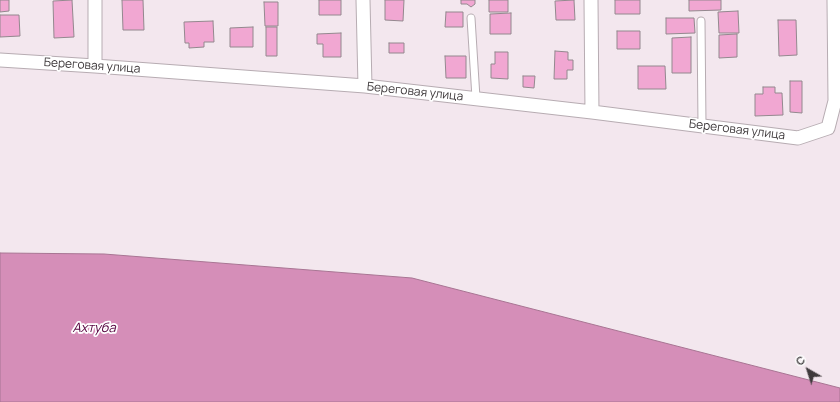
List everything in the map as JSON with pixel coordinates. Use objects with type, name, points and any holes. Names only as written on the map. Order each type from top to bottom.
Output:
[{"type":"street","points":[[95,0],[95,66]]},
{"type":"street","points":[[363,0],[365,86]]},
{"type":"street","points":[[591,0],[592,112]]},
{"type":"street","name":"Береговая улица","points":[[0,60],[365,86],[702,125],[798,138],[828,128],[835,101],[834,0]]},
{"type":"lane","points":[[471,18],[476,98]]},
{"type":"lane","points":[[701,21],[702,125]]},
{"type":"water","name":"Ахтуба","points":[[0,253],[104,254],[412,278],[840,388],[840,402],[0,402]]},
{"type":"building","points":[[0,0],[9,0],[9,11],[0,12]]},
{"type":"building","points":[[72,0],[74,37],[54,38],[53,1]]},
{"type":"building","points":[[122,0],[143,0],[144,30],[123,30]]},
{"type":"building","points":[[319,0],[341,0],[341,15],[319,15]]},
{"type":"building","points":[[385,0],[404,0],[403,21],[385,20]]},
{"type":"building","points":[[461,0],[475,0],[475,4],[471,7],[467,4],[461,4]]},
{"type":"building","points":[[489,0],[508,0],[508,12],[489,12]]},
{"type":"building","points":[[574,0],[575,20],[556,20],[555,1]]},
{"type":"building","points":[[615,0],[640,0],[640,14],[615,14]]},
{"type":"building","points":[[689,0],[721,0],[721,10],[689,11]]},
{"type":"building","points":[[264,2],[278,2],[278,26],[265,26]]},
{"type":"building","points":[[738,11],[739,33],[719,33],[718,12]]},
{"type":"building","points":[[446,12],[463,12],[463,27],[445,27]]},
{"type":"building","points":[[511,13],[511,34],[490,34],[490,14]]},
{"type":"building","points":[[0,15],[19,15],[20,36],[0,37]]},
{"type":"building","points":[[666,18],[694,18],[695,33],[666,34]]},
{"type":"building","points":[[778,20],[796,20],[797,55],[779,56]]},
{"type":"building","points":[[213,21],[214,42],[204,42],[204,47],[189,48],[189,43],[185,43],[184,22]]},
{"type":"building","points":[[253,27],[253,47],[230,47],[230,28]]},
{"type":"building","points":[[266,27],[277,27],[277,56],[266,56]]},
{"type":"building","points":[[617,31],[640,31],[640,49],[617,49]]},
{"type":"building","points":[[341,33],[341,57],[323,57],[323,44],[317,44],[317,34]]},
{"type":"building","points":[[737,34],[737,57],[719,58],[719,35]]},
{"type":"building","points":[[691,37],[691,73],[672,73],[672,38]]},
{"type":"building","points":[[389,43],[404,43],[404,53],[389,53]]},
{"type":"building","points":[[555,51],[568,52],[568,60],[573,60],[573,70],[567,70],[567,79],[554,79]]},
{"type":"building","points":[[495,52],[508,52],[508,79],[491,78],[491,64],[495,64]]},
{"type":"building","points":[[445,56],[466,56],[466,78],[446,78]]},
{"type":"building","points":[[638,66],[665,66],[666,89],[638,89]]},
{"type":"building","points":[[523,76],[535,76],[534,88],[523,87]]},
{"type":"building","points":[[790,81],[802,81],[802,113],[790,112]]},
{"type":"building","points":[[763,87],[775,87],[775,93],[782,93],[783,115],[755,116],[755,94],[763,94]]}]
